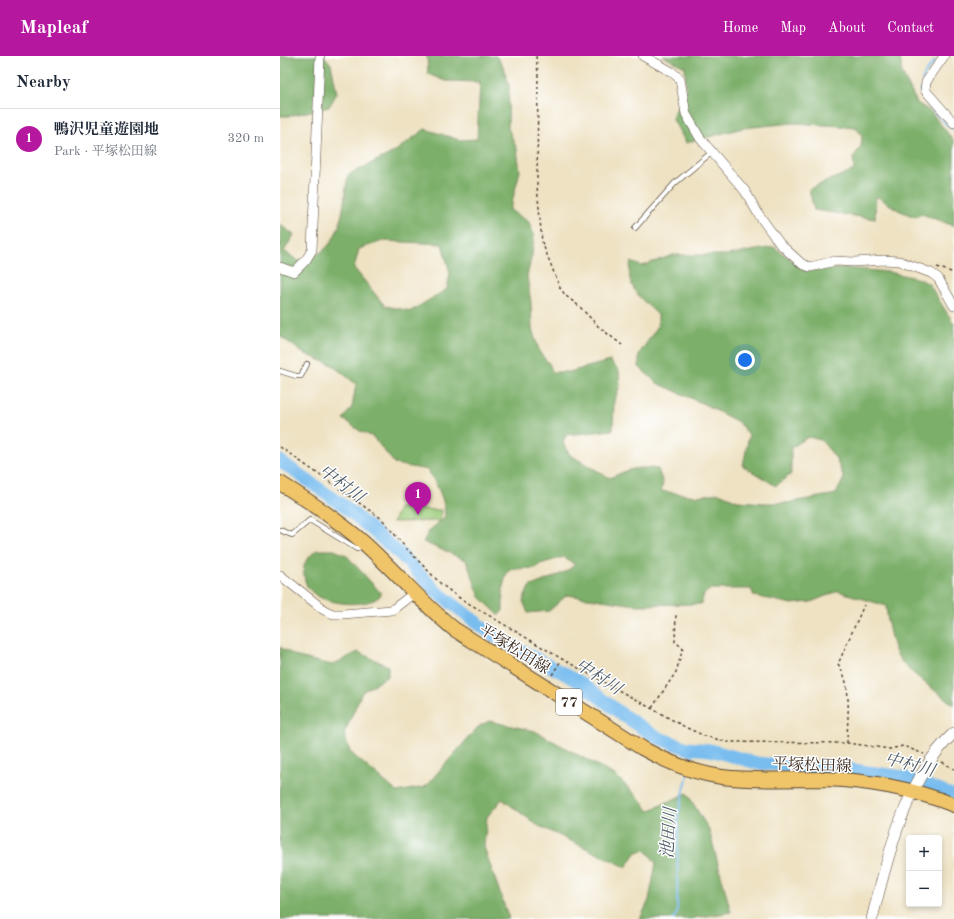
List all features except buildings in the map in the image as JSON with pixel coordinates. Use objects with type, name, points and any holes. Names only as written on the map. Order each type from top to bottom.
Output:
[{"type":"main road","name":"平塚松田線","points":[[280,483],[316,506],[364,543],[439,617],[470,640],[662,759],[691,770],[722,777],[825,779],[915,789],[954,805]]},
{"type":"street","points":[[280,267],[294,272],[306,260],[312,250],[320,56]]},
{"type":"street","points":[[643,56],[672,72],[680,79],[686,114],[700,138],[745,190],[759,215],[780,244],[802,264],[810,267],[842,261],[899,261],[931,273],[938,278],[954,306]]},
{"type":"street","points":[[944,56],[926,82],[926,90],[954,123]]},
{"type":"street","points":[[280,575],[324,610],[333,614],[392,610],[414,593]]},
{"type":"street","points":[[872,919],[894,838],[915,789],[932,758],[954,733]]},
{"type":"lane","points":[[635,228],[675,183],[712,152]]},
{"type":"lane","points":[[280,371],[301,376],[307,364]]},
{"type":"lane","points":[[280,530],[292,535],[310,520],[357,549],[364,543]]},
{"type":"path","points":[[536,56],[538,73],[537,186],[542,242],[560,288],[566,296],[579,306],[599,327],[622,345]]},
{"type":"path","points":[[280,447],[382,519],[406,548],[446,588],[562,659],[705,736],[727,742],[847,744],[890,748],[903,746],[954,769]]},
{"type":"path","points":[[847,744],[846,681],[838,664],[864,605]]},
{"type":"path","points":[[652,708],[676,672],[683,648],[675,642],[676,613]]},
{"type":"path","points":[[552,675],[562,659]]},
{"type":"green space","points":[[280,56],[324,56],[331,64],[337,93],[329,107],[289,116],[280,116]]},
{"type":"green space","points":[[427,56],[496,56],[503,66],[509,85],[508,128],[517,149],[520,171],[510,210],[529,222],[534,235],[532,255],[527,276],[531,303],[532,329],[540,353],[550,365],[552,372],[569,372],[610,361],[619,370],[620,386],[614,401],[613,430],[566,435],[563,443],[570,455],[610,478],[633,469],[658,469],[663,483],[661,491],[696,496],[719,493],[738,501],[786,503],[836,494],[844,478],[835,457],[821,440],[808,437],[791,448],[791,474],[776,486],[743,466],[749,435],[738,422],[702,403],[657,383],[639,367],[639,354],[658,326],[658,315],[640,297],[632,285],[629,271],[631,262],[642,266],[673,255],[727,255],[774,247],[806,271],[846,268],[889,272],[920,279],[929,284],[954,324],[954,705],[903,664],[891,640],[886,606],[838,591],[811,602],[792,604],[754,596],[751,589],[711,589],[704,594],[701,604],[636,605],[567,595],[549,611],[528,613],[523,601],[529,587],[563,573],[575,565],[564,557],[540,564],[536,568],[512,569],[507,572],[503,587],[503,611],[499,615],[480,597],[466,560],[423,542],[429,531],[445,517],[442,498],[428,470],[395,464],[373,437],[360,431],[343,419],[352,407],[356,384],[332,365],[303,353],[280,336],[280,224],[294,235],[284,251],[298,261],[314,256],[325,249],[337,231],[341,220],[348,175],[394,152],[425,129],[460,140],[477,139],[480,82],[445,81],[428,74]],"holes":[[[383,241],[442,244],[450,273],[447,289],[411,311],[385,306],[354,268],[359,249]]]},
{"type":"green space","points":[[662,56],[900,56],[902,73],[917,103],[930,111],[954,141],[954,226],[922,214],[915,217],[900,211],[876,196],[875,219],[814,210],[809,189],[854,170],[853,158],[861,146],[862,136],[856,127],[793,123],[743,128],[686,143],[672,118],[686,88],[685,67]]},
{"type":"green space","points":[[399,508],[441,510],[440,521],[393,522]]},
{"type":"green space","points":[[317,550],[334,550],[346,555],[380,592],[380,596],[374,600],[366,602],[347,604],[328,600],[313,593],[306,583],[304,567],[308,558]]},
{"type":"green space","points":[[280,647],[298,657],[332,665],[358,652],[388,666],[388,676],[362,692],[344,734],[350,752],[397,792],[425,787],[478,727],[489,721],[535,731],[616,776],[643,802],[648,811],[687,793],[709,830],[731,912],[689,919],[640,919],[649,900],[656,863],[646,850],[637,852],[626,867],[537,825],[502,799],[487,817],[484,847],[509,919],[280,919]]},
{"type":"waterway","points":[[922,81],[926,72],[935,61]]},
{"type":"waterway","points":[[921,89],[922,94],[929,105],[939,117],[954,130]]},
{"type":"waterway","name":"中村川","points":[[280,461],[344,506],[400,554],[437,592],[497,638],[578,681],[623,715],[656,737],[687,748],[710,750],[757,763],[808,768],[838,768],[904,777],[954,796]]},
{"type":"waterway","name":"池田川","points":[[691,764],[695,749]]},
{"type":"waterway","name":"池田川","points":[[673,919],[677,913],[678,815],[688,774]]},
{"type":"place","name":"鴨沢児童遊園地","points":[[418,515]]}]
